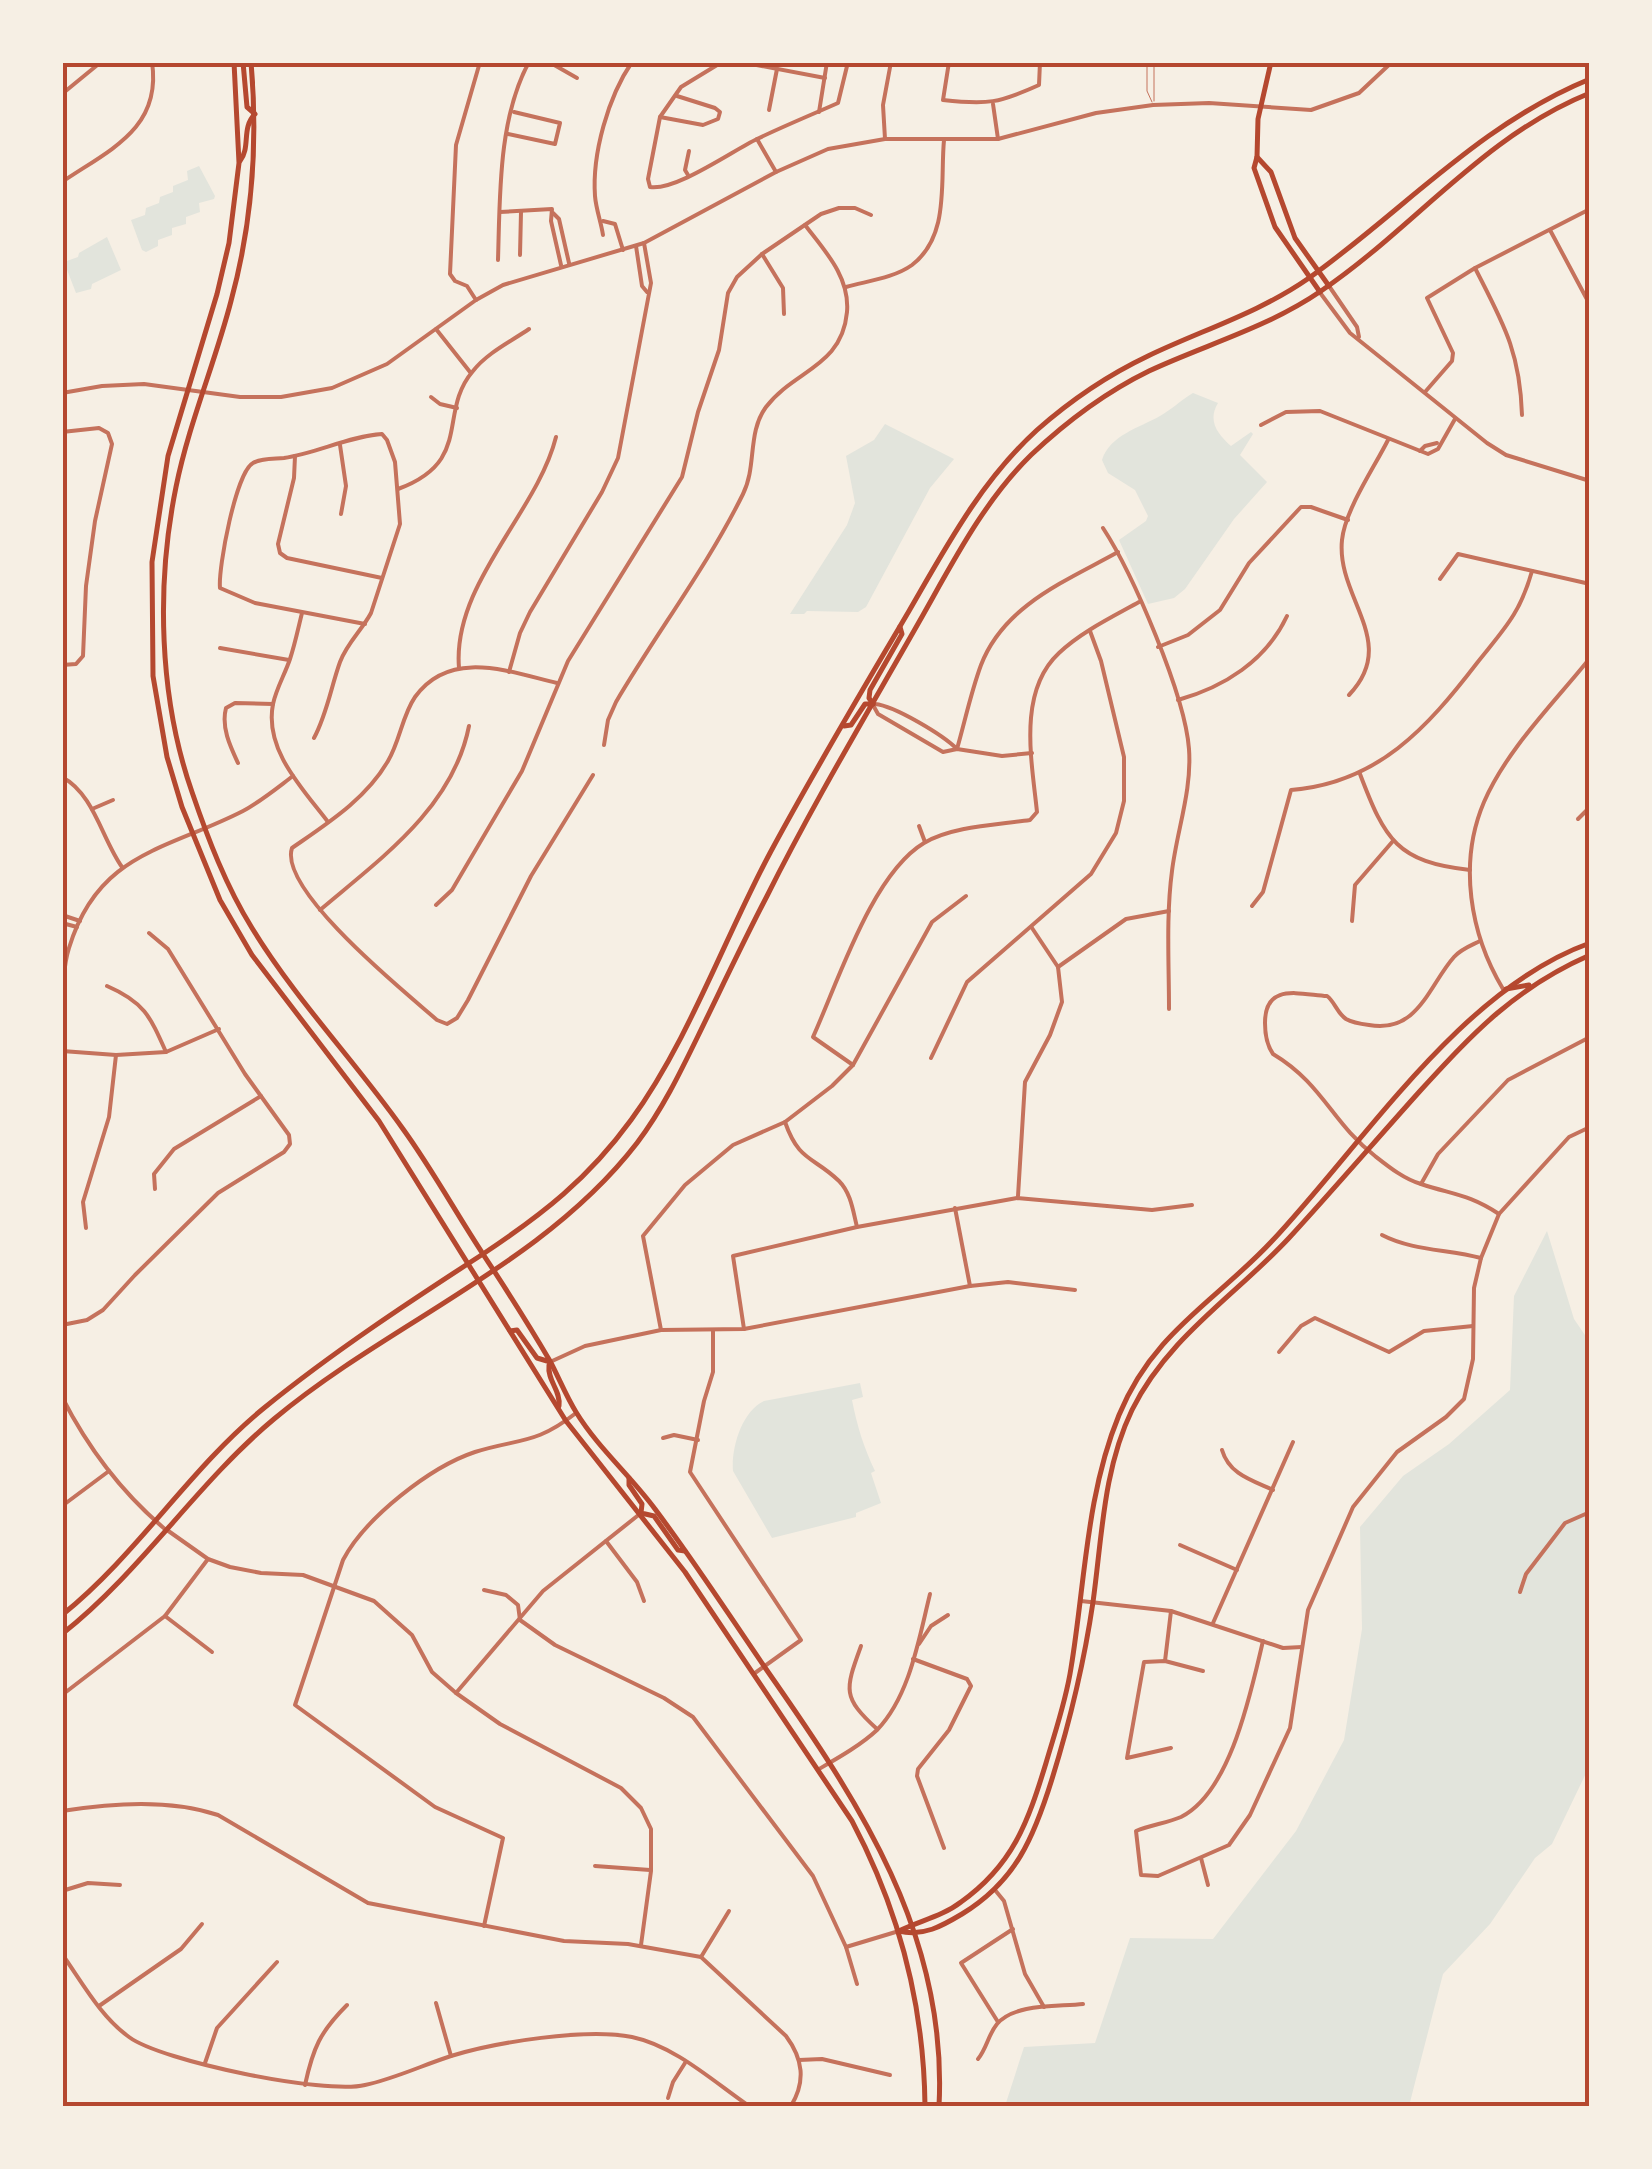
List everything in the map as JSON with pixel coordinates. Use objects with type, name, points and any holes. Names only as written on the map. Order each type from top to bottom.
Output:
[{"type":"main road","points":[[234,62],[239,163],[224,267],[168,456],[157,511],[150,618],[153,676],[161,728],[182,808],[220,900],[252,955],[379,1122],[566,1421],[641,1513],[755,1672],[862,1839],[899,1930],[920,2029],[925,2106]]},
{"type":"main road","points":[[243,62],[247,107],[255,114]]},
{"type":"main road","points":[[251,62],[255,114],[250,197],[240,262],[174,494],[166,548],[164,617],[174,723],[192,793],[226,880],[258,938],[401,1126],[493,1268],[576,1413],[685,1550],[832,1762],[888,1863],[914,1934],[935,2028],[939,2106]]},
{"type":"main road","points":[[1271,62],[1260,107],[1254,168],[1264,204],[1282,240],[1320,292]]},
{"type":"main road","points":[[62,1616],[117,1566],[216,1451],[260,1412],[309,1374],[514,1236],[567,1193],[633,1118],[666,1064],[770,853],[900,626],[983,490],[1034,433],[1099,383],[1150,355],[1246,314],[1309,278],[1503,124],[1590,79]]},
{"type":"main road","points":[[62,1634],[99,1604],[224,1464],[280,1414],[574,1211],[606,1180],[642,1136],[671,1090],[794,845],[963,546],[996,495],[1030,456],[1106,394],[1145,373],[1259,327],[1320,292],[1504,139],[1590,93]]},
{"type":"main road","points":[[239,163],[245,156],[248,121],[255,114]]},
{"type":"main road","points":[[1257,157],[1270,172],[1295,238],[1328,286]]},
{"type":"main road","points":[[1099,383],[1106,394]]},
{"type":"main road","points":[[872,704],[870,690],[902,634],[900,626]]},
{"type":"main road","points":[[844,726],[851,725],[865,704],[872,704]]},
{"type":"main road","points":[[899,1930],[960,1903],[986,1880],[1014,1848],[1033,1805],[1065,1700],[1101,1468],[1130,1390],[1168,1337],[1271,1242],[1433,1058],[1504,988],[1590,943]]},
{"type":"main road","points":[[899,1930],[914,1934],[946,1924],[978,1905],[1016,1865],[1038,1824],[1075,1700],[1116,1446],[1153,1373],[1188,1331],[1281,1246],[1470,1036],[1531,985],[1590,955]]},
{"type":"main road","points":[[1504,988],[1531,985]]},
{"type":"main road","points":[[1501,1007],[1499,1000],[1504,988]]},
{"type":"main road","points":[[510,1331],[517,1330],[536,1358],[550,1362]]},
{"type":"main road","points":[[550,1362],[549,1377],[560,1398],[558,1407]]},
{"type":"main road","points":[[629,1477],[628,1484],[642,1504],[641,1513]]},
{"type":"main road","points":[[641,1513],[654,1516],[678,1550],[685,1550]]},
{"type":"main road","points":[[986,1880],[994,1890]]},
{"type":"street","points":[[62,94],[101,62]]},
{"type":"street","points":[[62,182],[127,138],[142,122],[153,95],[152,62]]},
{"type":"street","points":[[476,300],[467,286],[450,274],[456,145],[480,62]]},
{"type":"street","points":[[498,260],[501,165],[520,79],[529,62]]},
{"type":"street","points":[[603,235],[595,190],[606,118],[615,88],[632,62]]},
{"type":"street","points":[[722,62],[681,87],[660,117],[650,186],[658,188],[688,175],[841,100],[848,62]]},
{"type":"street","points":[[741,62],[825,78]]},
{"type":"street","points":[[819,112],[828,62]]},
{"type":"street","points":[[884,138],[883,105],[891,62]]},
{"type":"street","points":[[949,62],[943,100],[984,105],[1040,85],[1040,62]]},
{"type":"street","points":[[62,394],[124,384],[240,397],[281,397],[332,388],[387,364],[503,285],[636,246],[828,149],[884,138],[998,138],[1096,113],[1153,104],[1209,103],[1296,111],[1322,108],[1359,92],[1392,62]]},
{"type":"street","points":[[552,63],[577,78]]},
{"type":"street","points":[[769,110],[777,69]]},
{"type":"street","points":[[660,117],[703,125],[718,120],[720,112],[715,108],[675,95]]},
{"type":"street","points":[[992,102],[998,138]]},
{"type":"street","points":[[508,134],[554,144],[560,123],[513,112]]},
{"type":"street","points":[[758,139],[776,172]]},
{"type":"street","points":[[846,287],[890,275],[912,264],[928,247],[940,210],[944,140]]},
{"type":"street","points":[[688,175],[685,170],[689,151]]},
{"type":"street","points":[[436,905],[452,890],[522,771],[558,683],[582,638],[682,478],[719,350],[728,293],[737,278],[762,254],[821,214],[855,208],[871,215]]},
{"type":"street","points":[[1424,393],[1452,361],[1453,353],[1427,298],[1475,268],[1590,209]]},
{"type":"street","points":[[552,211],[550,220],[561,265]]},
{"type":"street","points":[[500,212],[552,211],[559,218],[569,263]]},
{"type":"street","points":[[520,255],[521,212]]},
{"type":"street","points":[[601,222],[615,224],[624,250]]},
{"type":"street","points":[[604,744],[616,702],[720,540],[746,489],[756,427],[766,408],[835,348],[847,310],[846,287],[805,225]]},
{"type":"street","points":[[1550,230],[1590,305]]},
{"type":"street","points":[[509,672],[530,612],[618,458],[651,284],[644,242]]},
{"type":"street","points":[[636,246],[642,286],[647,292]]},
{"type":"street","points":[[762,254],[782,288],[784,314]]},
{"type":"street","points":[[1475,268],[1511,340],[1521,382],[1522,414]]},
{"type":"street","points":[[1328,286],[1358,327],[1359,337]]},
{"type":"street","points":[[1320,292],[1350,333],[1455,419],[1506,455],[1590,482]]},
{"type":"street","points":[[436,328],[471,373]]},
{"type":"street","points":[[398,489],[416,482],[440,460],[471,373],[528,329]]},
{"type":"street","points":[[431,397],[457,408]]},
{"type":"street","points":[[1261,425],[1286,412],[1320,411],[1388,440],[1434,452],[1455,419]]},
{"type":"street","points":[[62,432],[99,428],[108,432],[112,444],[92,538],[80,661],[62,665]]},
{"type":"street","points":[[314,738],[324,720],[344,654],[365,624],[400,524],[394,462],[382,434],[252,463],[234,503],[220,588],[254,602],[365,624]]},
{"type":"street","points":[[459,668],[458,644],[464,622],[498,548],[547,465],[556,437]]},
{"type":"street","points":[[1349,695],[1362,681],[1370,654],[1342,552],[1348,520],[1388,440]]},
{"type":"street","points":[[1420,451],[1429,444],[1439,444]]},
{"type":"street","points":[[340,445],[346,486],[341,514]]},
{"type":"street","points":[[295,456],[294,478],[278,544],[280,553],[287,558],[382,578]]},
{"type":"street","points":[[1158,647],[1188,635],[1220,610],[1249,564],[1302,508],[1311,507],[1348,520]]},
{"type":"street","points":[[1102,528],[1118,552],[1158,647],[1178,700],[1188,746],[1189,779],[1172,871],[1169,1009]]},
{"type":"street","points":[[958,749],[981,664],[999,632],[1030,602],[1118,552]]},
{"type":"street","points":[[1440,579],[1458,554],[1590,584]]},
{"type":"street","points":[[1252,906],[1263,892],[1291,790],[1360,774],[1386,759],[1435,717],[1523,605],[1532,571]]},
{"type":"street","points":[[852,1064],[813,1036],[877,894],[898,863],[926,842],[958,832],[1030,820],[1037,812],[1032,753],[1036,687],[1060,652],[1139,602]]},
{"type":"street","points":[[302,612],[273,704],[276,746],[328,822]]},
{"type":"street","points":[[1178,700],[1222,684],[1250,664],[1278,636],[1286,616]]},
{"type":"street","points":[[931,1058],[967,982],[1092,874],[1116,833],[1124,801],[1124,757],[1090,631]]},
{"type":"street","points":[[220,648],[290,660]]},
{"type":"street","points":[[1504,988],[1480,942],[1471,898],[1474,839],[1484,802],[1512,756],[1590,658]]},
{"type":"street","points":[[558,683],[472,666],[435,678],[415,698],[393,752],[376,778],[361,796],[290,852],[301,882],[320,910],[372,962],[437,1020],[447,1024],[468,1000],[531,876],[593,774]]},
{"type":"street","points":[[238,763],[228,742],[226,708],[235,703],[273,704]]},
{"type":"street","points":[[872,704],[883,704],[958,749]]},
{"type":"street","points":[[872,704],[878,714],[943,752],[958,749],[1002,756],[1032,753]]},
{"type":"street","points":[[320,910],[422,821],[465,748],[470,726]]},
{"type":"street","points":[[924,741],[930,730]]},
{"type":"street","points":[[1360,774],[1393,842],[1413,858],[1470,870]]},
{"type":"street","points":[[62,1040],[68,950],[94,896],[122,867],[152,849],[246,810],[293,776]]},
{"type":"street","points":[[62,777],[80,789],[104,842],[122,867]]},
{"type":"street","points":[[92,809],[113,800]]},
{"type":"street","points":[[1578,819],[1590,807]]},
{"type":"street","points":[[919,826],[926,842]]},
{"type":"street","points":[[1352,920],[1355,886],[1393,842]]},
{"type":"street","points":[[661,1330],[644,1236],[685,1185],[734,1145],[785,1122],[832,1086],[852,1064],[932,922],[966,896]]},
{"type":"street","points":[[1058,967],[1126,919],[1170,912]]},
{"type":"street","points":[[62,915],[80,921]]},
{"type":"street","points":[[62,923],[77,927]]},
{"type":"street","points":[[1017,1198],[1025,1082],[1059,1014],[1062,988],[1058,967],[1032,928]]},
{"type":"street","points":[[62,1325],[87,1320],[103,1310],[218,1193],[288,1149],[289,1136],[168,949],[149,933]]},
{"type":"street","points":[[1480,942],[1464,948],[1451,960],[1420,1006],[1399,1022],[1382,1027],[1351,1022],[1327,996],[1280,994],[1270,999],[1265,1031],[1272,1054],[1312,1083],[1358,1143],[1403,1176],[1465,1195],[1500,1214]]},
{"type":"street","points":[[107,986],[133,997],[151,1017],[166,1052]]},
{"type":"street","points":[[62,1051],[116,1056],[166,1052],[219,1029]]},
{"type":"street","points":[[1421,1184],[1438,1154],[1508,1080],[1590,1037]]},
{"type":"street","points":[[86,1228],[83,1202],[109,1116],[116,1056]]},
{"type":"street","points":[[156,1189],[154,1174],[174,1150],[261,1096]]},
{"type":"street","points":[[785,1122],[800,1154],[839,1181],[849,1196],[858,1226]]},
{"type":"street","points":[[1263,1641],[1242,1724],[1204,1798],[1182,1816],[1136,1831],[1141,1875],[1158,1876],[1228,1845],[1250,1815],[1290,1728],[1308,1610],[1353,1507],[1397,1452],[1446,1418],[1464,1399],[1473,1359],[1474,1288],[1481,1258],[1500,1214],[1569,1137],[1590,1127]]},
{"type":"street","points":[[744,1329],[733,1256],[858,1226],[1017,1198],[1152,1210],[1192,1206]]},
{"type":"street","points":[[955,1208],[970,1286]]},
{"type":"street","points":[[1382,1235],[1420,1248],[1481,1258]]},
{"type":"street","points":[[550,1362],[584,1346],[661,1330],[744,1329],[970,1286],[1008,1282],[1075,1290]]},
{"type":"street","points":[[1279,1352],[1301,1326],[1315,1318],[1389,1352],[1424,1332],[1473,1326]]},
{"type":"street","points":[[713,1330],[714,1372],[690,1472],[801,1640],[755,1672]]},
{"type":"street","points":[[62,1396],[109,1471],[166,1530],[208,1559],[246,1571],[284,1572],[335,1585],[374,1602],[412,1635],[432,1672],[456,1693],[500,1724],[621,1788],[641,1808],[651,1829],[651,1870],[641,1945]]},
{"type":"street","points":[[484,1926],[503,1838],[435,1807],[296,1705],[335,1585],[355,1538],[388,1506],[459,1458],[527,1442],[576,1413]]},
{"type":"street","points":[[663,1438],[674,1435],[698,1440]]},
{"type":"street","points":[[1213,1623],[1293,1442]]},
{"type":"street","points":[[1222,1450],[1225,1461],[1239,1475],[1273,1490]]},
{"type":"street","points":[[62,1506],[109,1471]]},
{"type":"street","points":[[1520,1592],[1526,1574],[1565,1523],[1590,1512]]},
{"type":"street","points":[[456,1693],[544,1592],[641,1513]]},
{"type":"street","points":[[606,1541],[637,1582],[644,1601]]},
{"type":"street","points":[[1180,1544],[1237,1570]]},
{"type":"street","points":[[62,1695],[165,1616],[208,1559]]},
{"type":"street","points":[[484,1590],[506,1595],[518,1605],[520,1620],[555,1645],[664,1698],[693,1717],[813,1876],[846,1947],[857,1984]]},
{"type":"street","points":[[819,1770],[877,1730],[890,1713],[913,1660],[930,1594]]},
{"type":"street","points":[[1081,1601],[1172,1612],[1283,1648],[1302,1647]]},
{"type":"street","points":[[1165,1661],[1172,1612]]},
{"type":"street","points":[[165,1616],[212,1652]]},
{"type":"street","points":[[916,1648],[931,1626],[948,1616]]},
{"type":"street","points":[[861,1646],[848,1681],[848,1695],[854,1707],[877,1730]]},
{"type":"street","points":[[913,1660],[967,1678],[971,1686],[949,1730],[918,1769],[917,1776],[944,1848]]},
{"type":"street","points":[[1171,1748],[1127,1758],[1144,1662],[1165,1661],[1203,1670]]},
{"type":"street","points":[[62,1810],[169,1804],[194,1807],[218,1815],[368,1903],[564,1941],[641,1945],[700,1957],[786,2036],[800,2060],[800,2089],[792,2106]]},
{"type":"street","points":[[1200,1858],[1208,1885]]},
{"type":"street","points":[[595,1866],[651,1870]]},
{"type":"street","points":[[62,1891],[88,1883],[120,1885]]},
{"type":"street","points":[[994,1890],[1004,1901],[1025,1974],[1044,2008]]},
{"type":"street","points":[[700,1957],[729,1911]]},
{"type":"street","points":[[99,2006],[181,1949],[202,1924]]},
{"type":"street","points":[[846,1947],[899,1930]]},
{"type":"street","points":[[998,2022],[962,1968],[964,1960],[1013,1930]]},
{"type":"street","points":[[62,1954],[116,2027],[145,2047],[205,2063],[328,2088],[367,2085],[499,2044],[613,2034],[658,2045],[750,2106]]},
{"type":"street","points":[[205,2063],[216,2028],[276,1962]]},
{"type":"street","points":[[305,2085],[313,2049],[326,2026],[347,2004]]},
{"type":"street","points":[[436,2004],[451,2056]]},
{"type":"street","points":[[978,2059],[998,2022],[1016,2011],[1084,2004]]},
{"type":"street","points":[[800,2060],[822,2059],[890,2076]]},
{"type":"street","points":[[668,2098],[672,2082],[685,2063]]},
{"type":"lane","points":[[1147,62],[1147,91],[1153,104]]},
{"type":"lane","points":[[1153,104],[1154,62]]},
{"type":"shaded area","points":[[199,166],[214,199],[199,203],[200,212],[186,217],[186,224],[172,228],[172,235],[158,240],[158,246],[142,250],[131,220],[145,215],[146,208],[173,192],[173,186],[188,180],[187,171]]},
{"type":"shaded area","points":[[107,237],[121,270],[92,284],[91,289],[76,293],[64,262]]},
{"type":"shaded area","points":[[1193,393],[1218,403],[1214,421],[1231,446],[1253,434],[1240,455],[1267,482],[1234,519],[1185,589],[1174,598],[1148,604],[1119,540],[1148,516],[1135,490],[1108,473],[1102,460],[1118,438],[1164,414]]},
{"type":"shaded area","points":[[885,424],[954,459],[930,488],[866,607],[858,612],[790,614],[847,525],[855,503],[846,456],[874,440]]},
{"type":"shaded area","points":[[1547,1231],[1574,1319],[1589,1341],[1589,1767],[1552,1844],[1535,1858],[1490,1924],[1443,1974],[1409,2106],[1005,2106],[1024,2047],[1095,2043],[1130,1938],[1213,1939],[1296,1831],[1344,1740],[1362,1629],[1360,1527],[1403,1476],[1449,1444],[1510,1390],[1514,1296]]},
{"type":"shaded area","points":[[860,1383],[863,1397],[852,1400],[881,1503],[856,1513],[856,1517],[772,1538],[733,1471],[736,1441],[744,1421],[764,1401]]}]
